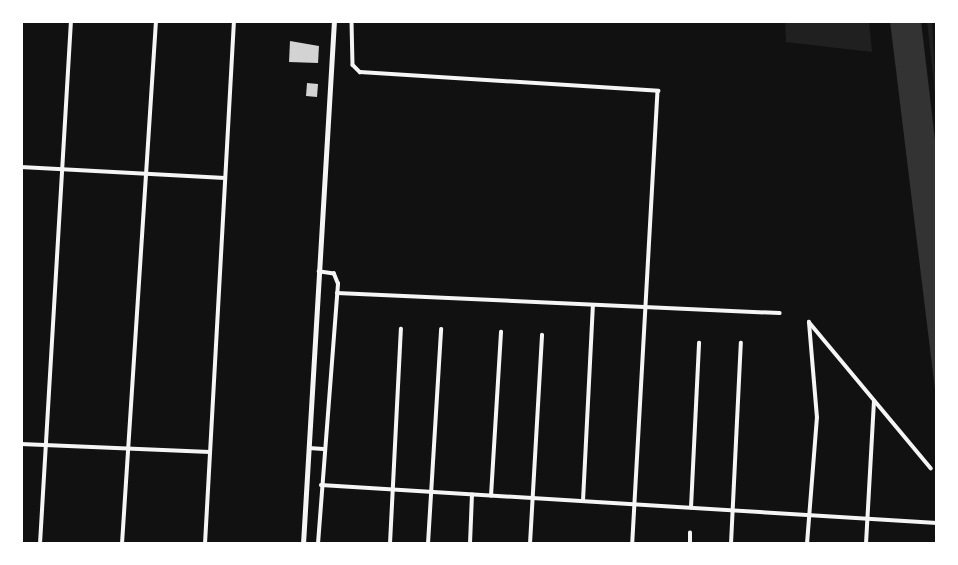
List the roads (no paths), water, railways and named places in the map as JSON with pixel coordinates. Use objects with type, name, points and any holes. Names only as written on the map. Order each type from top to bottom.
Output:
[{"type":"street","points":[[40,544],[71,21]]},
{"type":"street","points":[[122,544],[156,21]]},
{"type":"street","points":[[205,544],[234,21]]},
{"type":"street","points":[[303,544],[334,21]]},
{"type":"street","points":[[352,21],[353,65],[359,72],[658,91],[633,544]]},
{"type":"street","points":[[21,167],[225,178]]},
{"type":"street","points":[[318,544],[323,449],[337,293],[334,274],[319,272]]},
{"type":"street","points":[[337,293],[780,313]]},
{"type":"street","points":[[583,501],[593,306]]},
{"type":"street","points":[[807,544],[817,418],[809,321],[931,467]]},
{"type":"street","points":[[428,544],[441,329]]},
{"type":"street","points":[[390,544],[401,330]]},
{"type":"street","points":[[491,496],[501,332]]},
{"type":"street","points":[[530,544],[542,335]]},
{"type":"street","points":[[691,508],[699,343]]},
{"type":"street","points":[[731,544],[741,343]]},
{"type":"street","points":[[866,544],[874,399]]},
{"type":"street","points":[[21,444],[210,452]]},
{"type":"street","points":[[309,448],[323,449]]},
{"type":"street","points":[[321,485],[937,523]]},
{"type":"street","points":[[470,544],[472,495]]},
{"type":"street","points":[[690,533],[690,544]]}]
